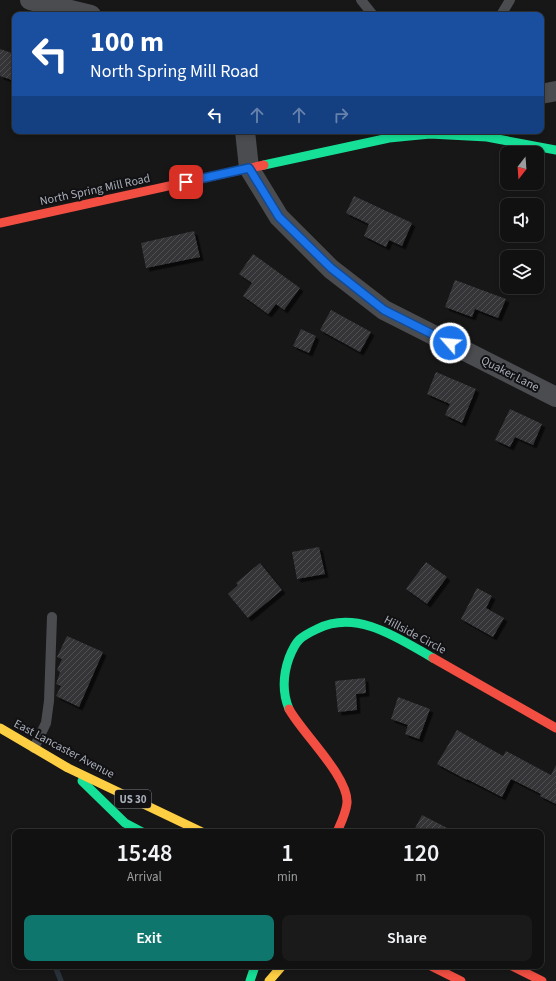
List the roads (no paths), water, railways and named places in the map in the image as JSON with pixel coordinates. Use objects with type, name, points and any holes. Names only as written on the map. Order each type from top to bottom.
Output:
[{"type":"main road","name":"North Spring Mill Road","points":[[0,223],[249,168],[389,135],[404,134]]},
{"type":"main road","name":"North Spring Mill Road","points":[[455,134],[487,137],[556,150]]},
{"type":"main road","name":"Hillside Circle","points":[[338,829],[347,808],[346,791],[337,774],[296,719],[285,697],[284,686],[290,657],[299,639],[322,625],[340,621],[379,629],[398,638],[556,728]]},
{"type":"main road","name":"East Lancaster Avenue","points":[[0,728],[68,768],[196,829]]},
{"type":"main road","points":[[68,768],[125,823],[136,829]]},
{"type":"main road","points":[[250,981],[254,969]]},
{"type":"main road","points":[[269,981],[279,969]]},
{"type":"main road","points":[[437,969],[461,981]]},
{"type":"main road","points":[[518,969],[542,981]]},
{"type":"street","points":[[30,0],[78,12]]},
{"type":"street","points":[[544,93],[556,91]]},
{"type":"street","points":[[245,134],[249,168]]},
{"type":"street","name":"Quaker Lane","points":[[249,168],[279,217],[331,268],[384,310],[556,397]]},
{"type":"lane","points":[[361,0],[371,12]]},
{"type":"lane","points":[[503,12],[510,0]]},
{"type":"lane","points":[[34,748],[46,723],[49,701],[52,617]]},
{"type":"waterway","points":[[56,969],[61,981]]}]
